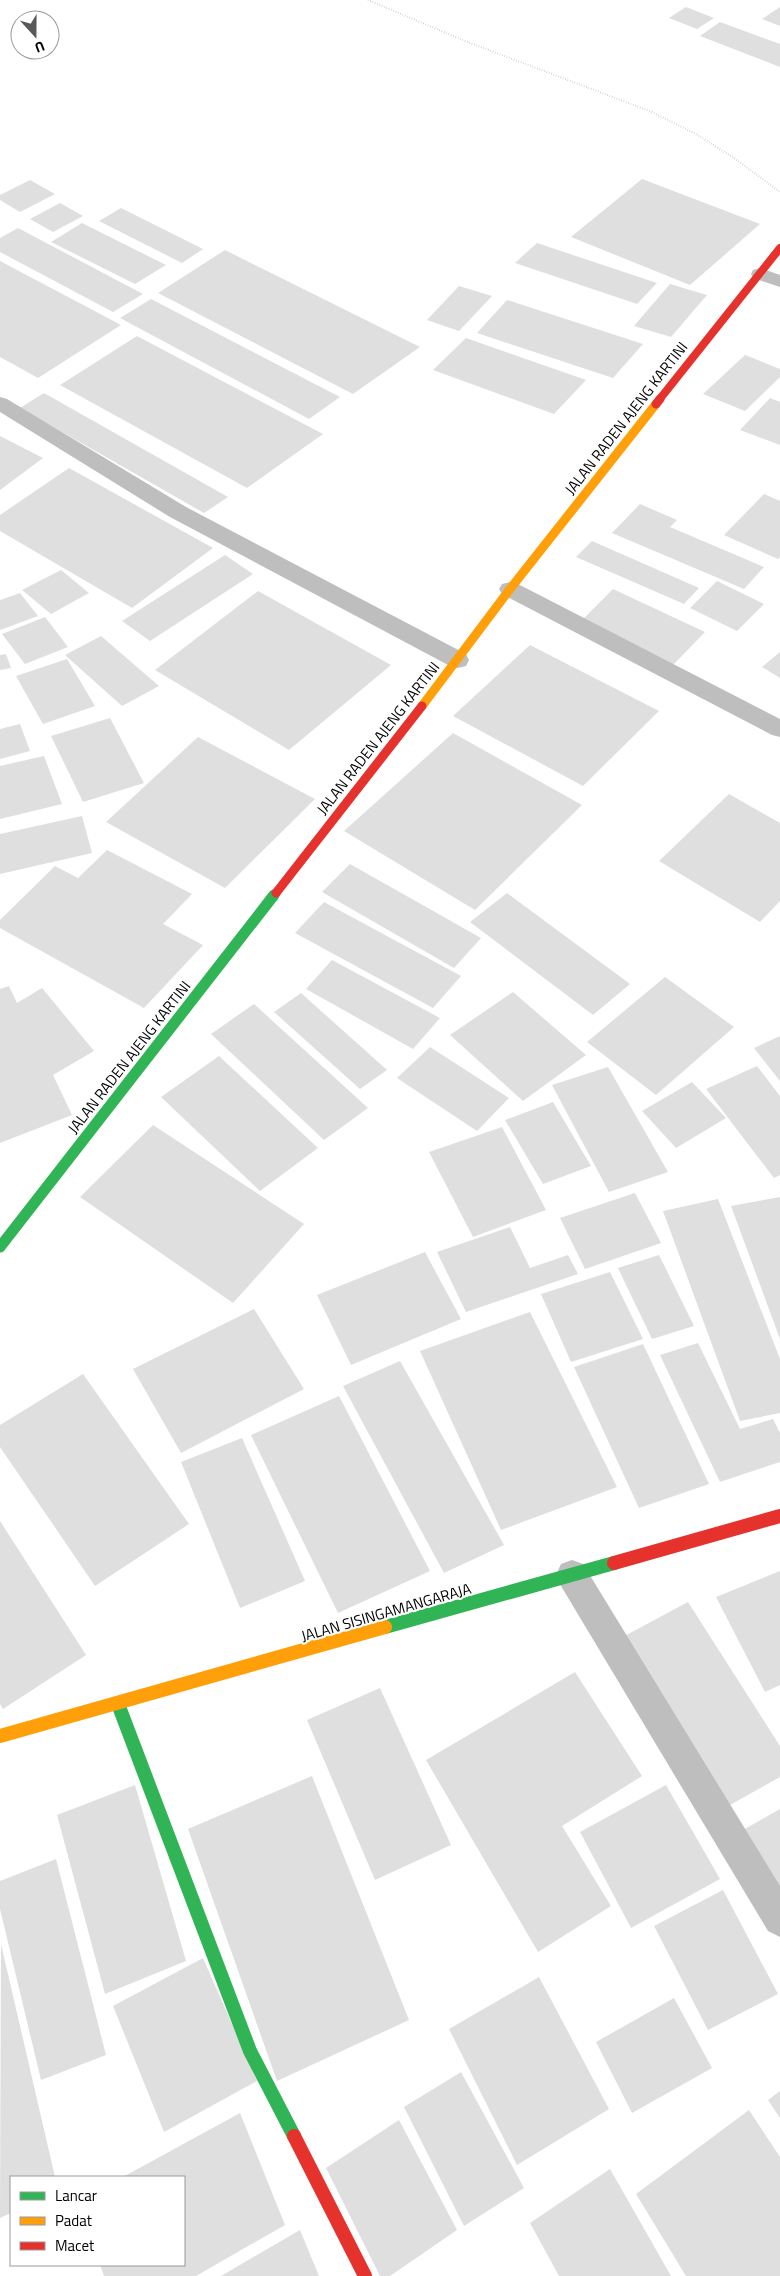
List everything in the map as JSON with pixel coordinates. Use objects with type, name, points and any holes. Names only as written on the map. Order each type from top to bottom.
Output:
[{"type":"street","name":"JALAN RADEN AJENG KARTINI","points":[[0,1247],[458,660],[510,589],[780,248]]},
{"type":"street","points":[[760,274],[780,281]]},
{"type":"street","points":[[0,403],[178,512],[458,660]]},
{"type":"street","points":[[510,589],[780,729]]},
{"type":"street","name":"JALAN SISINGAMANGARAJA","points":[[0,1736],[780,1516]]},
{"type":"street","points":[[572,1576],[780,1919]]},
{"type":"street","points":[[118,1704],[250,2051],[333,2209],[365,2276]]},
{"type":"path","points":[[368,0],[465,41],[652,112],[696,134],[734,158],[780,192]]},
{"type":"building","points":[[686,7],[714,18],[697,29],[669,18]]},
{"type":"building","points":[[780,7],[780,26],[762,19]]},
{"type":"building","points":[[720,22],[780,44],[780,67],[700,36]]},
{"type":"building","points":[[642,179],[760,224],[690,285],[571,237]]},
{"type":"building","points":[[30,180],[55,194],[20,212],[0,200],[0,195]]},
{"type":"building","points":[[60,203],[83,216],[53,232],[30,219]]},
{"type":"building","points":[[121,208],[203,249],[182,263],[99,221]]},
{"type":"building","points":[[82,223],[166,265],[135,284],[51,242]]},
{"type":"building","points":[[18,228],[143,294],[113,312],[0,252],[0,238]]},
{"type":"building","points":[[537,243],[657,283],[637,304],[515,263]]},
{"type":"building","points":[[225,250],[420,347],[353,394],[158,293]]},
{"type":"building","points":[[0,261],[121,325],[38,378],[0,357]]},
{"type":"building","points":[[670,284],[707,295],[671,337],[634,326]]},
{"type":"building","points":[[459,286],[492,296],[459,331],[427,320]]},
{"type":"building","points":[[151,299],[340,397],[309,419],[120,318]]},
{"type":"building","points":[[507,300],[643,344],[613,378],[477,333]]},
{"type":"building","points":[[137,336],[323,434],[247,488],[60,385]]},
{"type":"building","points":[[466,338],[586,380],[554,414],[433,370]]},
{"type":"building","points":[[745,355],[780,369],[780,377],[745,411],[703,394]]},
{"type":"building","points":[[44,393],[228,497],[204,513],[20,408]]},
{"type":"building","points":[[770,398],[780,402],[780,445],[740,430]]},
{"type":"building","points":[[0,436],[43,458],[0,490]]},
{"type":"building","points":[[69,468],[213,548],[132,608],[0,531],[0,515]]},
{"type":"building","points":[[764,494],[780,501],[780,557],[778,559],[724,535]]},
{"type":"building","points":[[640,504],[677,520],[670,527],[764,567],[744,589],[612,533]]},
{"type":"building","points":[[592,541],[699,588],[684,604],[576,557]]},
{"type":"building","points":[[225,555],[253,574],[150,641],[122,621]]},
{"type":"building","points":[[61,570],[89,593],[51,614],[22,590]]},
{"type":"building","points":[[717,581],[764,604],[737,631],[690,608]]},
{"type":"building","points":[[613,589],[705,632],[673,665],[581,621]]},
{"type":"building","points":[[258,591],[391,665],[289,750],[155,670]]},
{"type":"building","points":[[20,593],[38,616],[0,630],[0,600]]},
{"type":"building","points":[[45,617],[68,647],[25,664],[2,634]]},
{"type":"building","points":[[101,636],[159,686],[122,706],[65,655]]},
{"type":"building","points":[[530,645],[659,711],[583,786],[453,716]]},
{"type":"building","points":[[780,652],[780,678],[762,667]]},
{"type":"building","points":[[6,654],[11,668],[0,670],[0,655]]},
{"type":"building","points":[[67,659],[95,706],[43,724],[16,676]]},
{"type":"building","points":[[110,718],[144,783],[83,802],[51,736]]},
{"type":"building","points":[[20,724],[30,751],[0,759],[0,729]]},
{"type":"building","points":[[453,733],[582,805],[475,910],[344,831]]},
{"type":"building","points":[[198,737],[315,799],[225,888],[106,822]]},
{"type":"building","points":[[44,756],[62,804],[0,819],[0,766]]},
{"type":"building","points":[[729,794],[780,823],[780,901],[760,922],[659,861]]},
{"type":"building","points":[[82,816],[92,853],[0,874],[0,834]]},
{"type":"building","points":[[107,850],[192,894],[163,924],[203,945],[144,1008],[0,928],[0,920],[55,866],[78,878]]},
{"type":"building","points":[[350,864],[481,938],[454,968],[322,892]]},
{"type":"building","points":[[507,893],[630,984],[593,1015],[470,922]]},
{"type":"building","points":[[324,902],[461,976],[433,1008],[295,933]]},
{"type":"building","points":[[332,960],[440,1018],[413,1049],[306,989]]},
{"type":"building","points":[[665,977],[734,1027],[656,1095],[587,1042]]},
{"type":"building","points":[[9,986],[17,1003],[42,988],[94,1051],[53,1075],[72,1115],[0,1143],[0,989]]},
{"type":"building","points":[[513,992],[586,1055],[523,1101],[450,1035]]},
{"type":"building","points":[[301,993],[387,1070],[360,1089],[274,1012]]},
{"type":"building","points":[[254,1004],[368,1108],[324,1140],[211,1034]]},
{"type":"building","points":[[780,1036],[780,1081],[754,1048]]},
{"type":"building","points":[[430,1047],[509,1098],[477,1131],[397,1078]]},
{"type":"building","points":[[219,1056],[318,1148],[260,1191],[161,1097]]},
{"type":"building","points":[[757,1066],[780,1096],[780,1175],[774,1178],[706,1089]]},
{"type":"building","points":[[608,1067],[668,1172],[609,1192],[552,1085]]},
{"type":"building","points":[[692,1082],[726,1118],[676,1148],[642,1111]]},
{"type":"building","points":[[553,1102],[591,1166],[543,1184],[505,1120]]},
{"type":"building","points":[[153,1125],[304,1224],[233,1303],[80,1197]]},
{"type":"building","points":[[502,1127],[546,1210],[473,1237],[429,1152]]},
{"type":"building","points":[[635,1193],[661,1243],[585,1269],[560,1218]]},
{"type":"building","points":[[780,1197],[780,1339],[731,1206]]},
{"type":"building","points":[[718,1199],[780,1359],[780,1413],[740,1421],[663,1211]]},
{"type":"building","points":[[510,1227],[530,1268],[568,1255],[578,1274],[466,1312],[437,1252]]},
{"type":"building","points":[[425,1252],[461,1319],[351,1365],[317,1295]]},
{"type":"building","points":[[659,1255],[694,1326],[652,1339],[618,1268]]},
{"type":"building","points":[[610,1272],[643,1339],[571,1362],[541,1294]]},
{"type":"building","points":[[254,1309],[304,1389],[181,1453],[133,1369]]},
{"type":"building","points":[[530,1312],[617,1487],[501,1530],[420,1351]]},
{"type":"building","points":[[698,1343],[740,1429],[773,1419],[780,1433],[780,1462],[720,1482],[660,1355]]},
{"type":"building","points":[[643,1344],[709,1484],[639,1508],[574,1367]]},
{"type":"building","points":[[400,1361],[504,1545],[444,1573],[343,1386]]},
{"type":"building","points":[[83,1374],[189,1524],[95,1586],[0,1447],[0,1425]]},
{"type":"building","points":[[339,1396],[430,1571],[338,1613],[251,1435]]},
{"type":"building","points":[[242,1438],[305,1581],[240,1608],[181,1462]]},
{"type":"building","points":[[0,1521],[86,1655],[3,1709],[0,1704]]},
{"type":"building","points":[[780,1571],[780,1685],[765,1692],[716,1597]]},
{"type":"building","points":[[688,1602],[780,1746],[780,1777],[721,1810],[617,1640]]},
{"type":"building","points":[[575,1672],[642,1776],[562,1826],[611,1906],[538,1952],[426,1760]]},
{"type":"building","points":[[380,1688],[451,1845],[375,1880],[307,1720]]},
{"type":"building","points":[[312,1776],[409,2020],[277,2081],[188,1829]]},
{"type":"building","points":[[135,1785],[186,1961],[105,1994],[57,1815]]},
{"type":"building","points":[[666,1785],[720,1879],[631,1928],[580,1832]]},
{"type":"building","points":[[780,1809],[780,1891],[743,1830]]},
{"type":"building","points":[[56,1859],[106,2055],[41,2080],[0,1909],[0,1881]]},
{"type":"building","points":[[723,1890],[778,1994],[708,2030],[654,1926]]},
{"type":"building","points":[[1,1944],[55,2176],[10,2176],[10,2213],[0,2218]]},
{"type":"building","points":[[203,1958],[257,2081],[164,2132],[113,2006]]},
{"type":"building","points":[[539,1977],[609,2109],[517,2165],[449,2029]]},
{"type":"building","points":[[674,1998],[712,2068],[632,2113],[596,2042]]},
{"type":"building","points":[[461,2072],[524,2188],[464,2226],[404,2107]]},
{"type":"building","points":[[780,2091],[780,2118],[768,2100]]},
{"type":"building","points":[[749,2110],[780,2157],[780,2276],[686,2276],[636,2194]]},
{"type":"building","points":[[240,2113],[285,2225],[196,2276],[104,2276],[100,2266],[185,2266],[185,2176],[125,2176]]},
{"type":"building","points":[[399,2120],[457,2230],[390,2276],[380,2276],[326,2168]]},
{"type":"building","points":[[610,2169],[671,2276],[559,2276],[530,2223]]},
{"type":"building","points":[[300,2230],[319,2276],[221,2276]]},
{"type":"traffic: fast","points":[[0,1247],[276,893]]},
{"type":"traffic: fast","points":[[385,1627],[614,1563]]},
{"type":"traffic: fast","points":[[118,1704],[250,2051],[294,2136]]},
{"type":"traffic: slow","points":[[422,706],[510,589],[656,404]]},
{"type":"traffic: slow","points":[[0,1736],[385,1627]]},
{"type":"traffic: jam","points":[[656,404],[780,248]]},
{"type":"traffic: jam","points":[[276,893],[422,706]]},
{"type":"traffic: jam","points":[[614,1563],[780,1516]]},
{"type":"traffic: jam","points":[[294,2136],[365,2276]]}]
